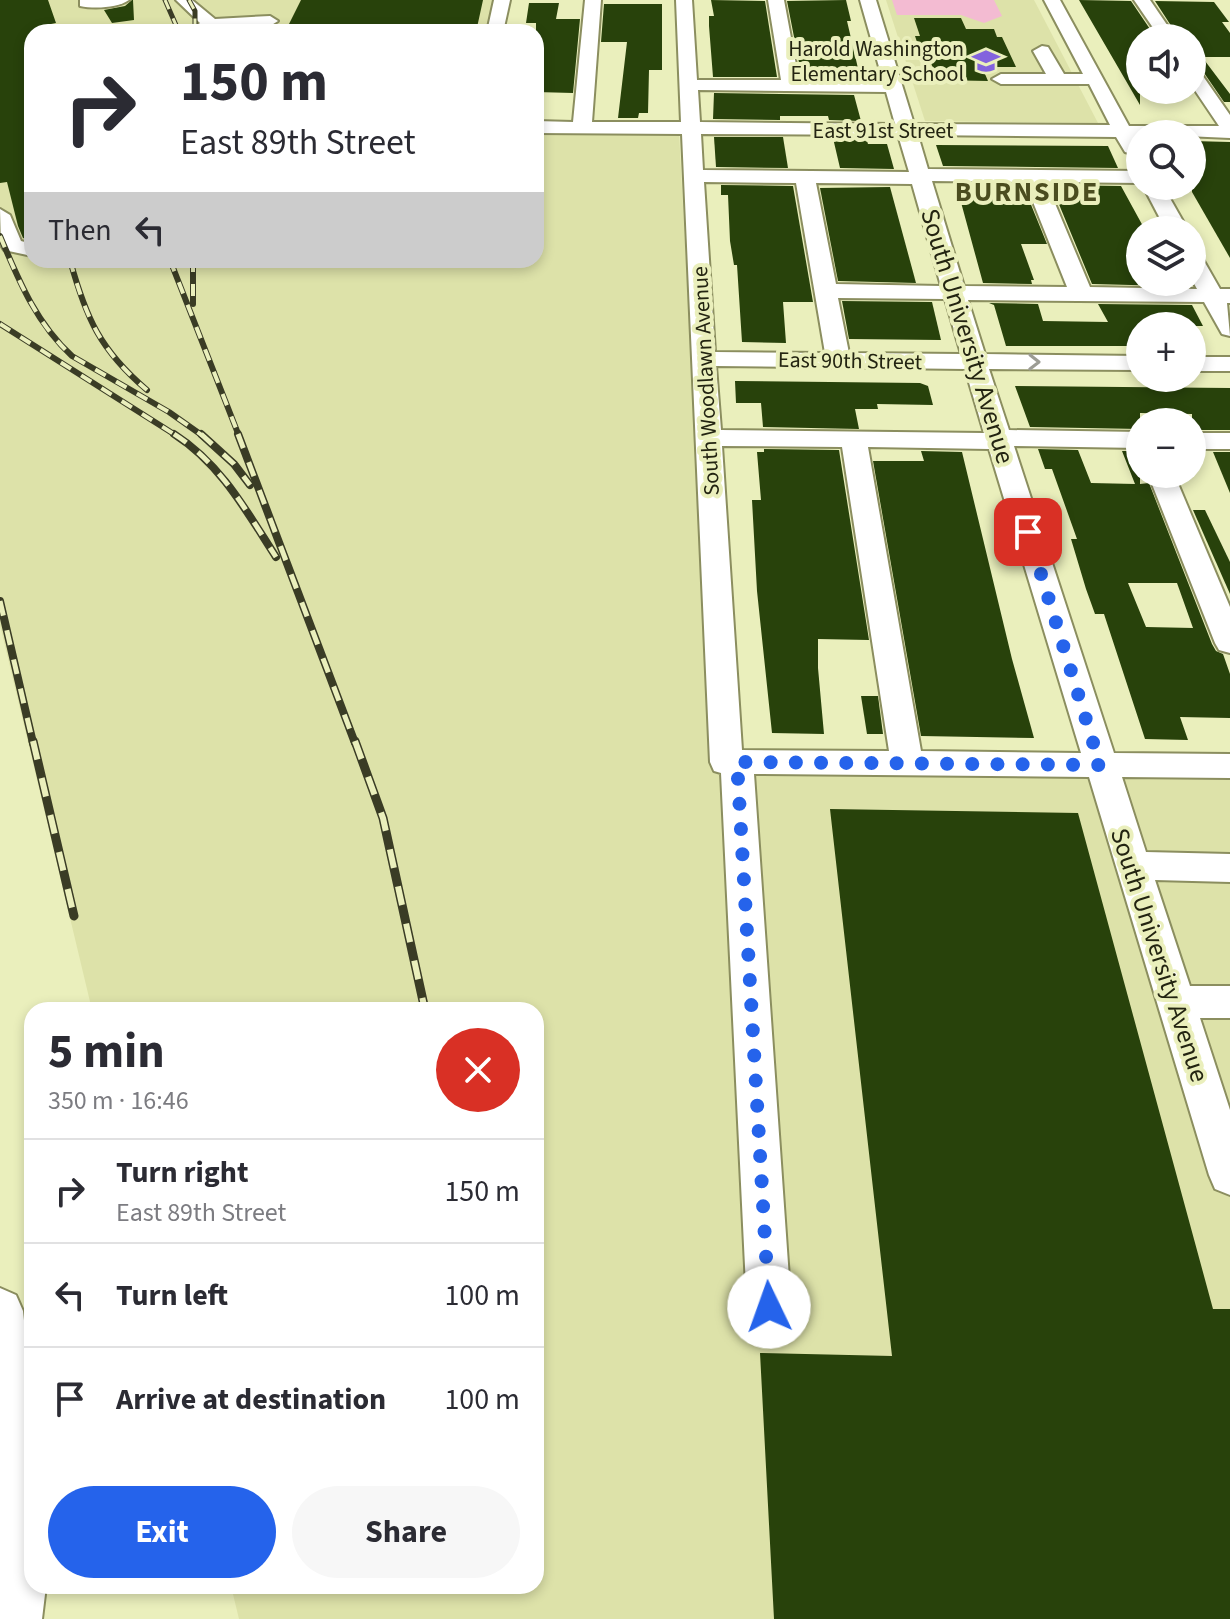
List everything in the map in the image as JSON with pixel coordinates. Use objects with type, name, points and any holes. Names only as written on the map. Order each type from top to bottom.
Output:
[{"type":"street","points":[[86,3],[121,0]]},
{"type":"street","points":[[184,0],[201,24]]},
{"type":"street","points":[[270,24],[275,0]]},
{"type":"street","points":[[497,24],[502,0]]},
{"type":"street","points":[[582,127],[593,0]]},
{"type":"street","name":"South Woodlawn Avenue","points":[[684,0],[708,438],[769,1307]]},
{"type":"street","points":[[776,0],[791,86]]},
{"type":"street","name":"South University Avenue","points":[[868,0],[999,440],[1230,1175]]},
{"type":"street","points":[[1052,0],[1126,137]]},
{"type":"street","points":[[1142,0],[1158,24]]},
{"type":"street","points":[[1042,51],[1058,79]]},
{"type":"street","points":[[1001,79],[1095,79]]},
{"type":"street","points":[[689,85],[894,87]]},
{"type":"street","points":[[1206,94],[1230,130]]},
{"type":"street","name":"East 91st Street","points":[[544,127],[1230,130]]},
{"type":"street","points":[[694,176],[1126,177]]},
{"type":"street","points":[[1033,176],[1081,294]]},
{"type":"street","points":[[805,177],[838,360]]},
{"type":"street","points":[[0,215],[12,245],[24,248]]},
{"type":"street","points":[[1206,277],[1221,296],[1230,329]]},
{"type":"street","points":[[826,291],[1221,296]]},
{"type":"street","name":"East 90th Street","points":[[704,359],[1126,363]]},
{"type":"street","points":[[1206,364],[1230,364]]},
{"type":"street","points":[[708,438],[1126,440]]},
{"type":"street","points":[[854,440],[907,763]]},
{"type":"street","points":[[1206,441],[1230,441]]},
{"type":"street","points":[[1167,488],[1230,643]]},
{"type":"street","points":[[731,762],[1230,766]]},
{"type":"street","points":[[1132,866],[1230,868]]},
{"type":"street","points":[[1175,1002],[1230,1002]]},
{"type":"street","points":[[0,1311],[24,1552],[11,1617]]},
{"type":"shaded area","points":[[0,0],[496,0],[491,24],[24,24],[24,268],[544,268],[544,132],[679,133],[713,760],[1230,760],[1230,1619],[239,1619],[233,1594],[544,1594],[544,1002],[90,1002],[0,625]]},
{"type":"shaded area","name":"Harold Washington Elementary School","points":[[886,0],[1034,0],[1098,123],[925,121]]},
{"type":"shaded area","points":[[892,0],[994,0],[1002,16],[984,23],[961,15],[897,15]]},
{"type":"building","points":[[0,0],[48,0],[56,23],[24,24],[24,238],[7,182],[0,183]]},
{"type":"building","points":[[133,0],[134,20],[112,23],[104,10],[125,6]]},
{"type":"building","points":[[301,0],[483,0],[478,24],[289,24]]},
{"type":"building","points":[[711,0],[765,1],[777,77],[713,77],[709,26],[709,16],[714,16]]},
{"type":"building","points":[[846,0],[851,21],[847,21],[860,77],[802,78],[787,1]]},
{"type":"building","points":[[1079,0],[1131,1],[1147,24],[1126,24],[1126,81]]},
{"type":"building","points":[[1155,1],[1214,2],[1229,22],[1222,22],[1230,33],[1230,57],[1206,57],[1206,24],[1170,24]]},
{"type":"building","points":[[529,3],[559,3],[556,19],[580,19],[573,93],[544,92],[544,24],[526,23]]},
{"type":"building","points":[[604,4],[662,4],[662,70],[649,70],[648,113],[639,113],[638,118],[618,118],[627,42],[601,42]]},
{"type":"building","points":[[914,18],[961,18],[966,29],[994,29],[997,37],[1002,37],[1016,67],[982,67],[988,81],[937,80],[930,60],[923,60],[915,36],[920,36]]},
{"type":"building","points":[[1206,62],[1230,94],[1230,102],[1224,102],[1206,76]]},
{"type":"building","points":[[714,93],[854,95],[861,121],[829,120],[828,116],[780,116],[780,120],[713,119]]},
{"type":"building","points":[[714,137],[783,137],[788,168],[716,167]]},
{"type":"building","points":[[833,138],[866,138],[868,144],[887,144],[894,169],[840,168]]},
{"type":"building","points":[[1206,141],[1230,142],[1230,258],[1197,200],[1206,200]]},
{"type":"building","points":[[936,145],[1108,146],[1118,168],[943,166]]},
{"type":"building","points":[[956,184],[1023,185],[1047,244],[1021,244],[1034,280],[1031,280],[1032,284],[983,283]]},
{"type":"building","points":[[721,185],[793,186],[813,302],[783,302],[786,343],[742,342],[728,195],[721,195]]},
{"type":"building","points":[[1051,185],[1121,186],[1137,216],[1126,216],[1126,285],[1092,284]]},
{"type":"building","points":[[890,187],[916,283],[838,281],[820,188]]},
{"type":"building","points":[[842,301],[932,302],[941,340],[849,339]]},
{"type":"building","points":[[989,303],[1038,304],[1043,321],[1108,322],[1098,304],[1192,305],[1196,312],[1126,312],[1126,346],[1006,346],[994,305]]},
{"type":"building","points":[[735,381],[920,383],[928,386],[933,405],[877,404],[878,409],[855,409],[859,429],[763,427],[761,403],[736,403]]},
{"type":"building","points":[[1015,386],[1126,387],[1126,392],[1206,392],[1206,388],[1230,388],[1230,430],[1206,430],[1206,408],[1126,408],[1126,429],[1030,427]]},
{"type":"building","points":[[764,449],[839,450],[869,640],[818,639],[824,734],[772,733],[757,591],[752,500],[761,500],[757,452],[764,452]]},
{"type":"building","points":[[1038,449],[1078,450],[1091,483],[1151,488],[1212,644],[1216,651],[1223,654],[1230,674],[1230,718],[1180,717],[1188,740],[1145,739],[1104,614],[1095,614],[1086,589],[1071,539],[1077,539],[1052,469],[1045,469]],"holes":[[[1128,583],[1177,583],[1193,628],[1146,627]]]},
{"type":"building","points":[[921,451],[962,452],[1034,738],[921,736],[873,461],[924,461]]},
{"type":"building","points":[[1213,452],[1230,452],[1230,493]]},
{"type":"building","points":[[1193,510],[1205,510],[1230,562],[1230,594]]},
{"type":"building","points":[[861,696],[878,696],[883,734],[867,734]]},
{"type":"building","points":[[830,809],[1078,813],[1213,1309],[1230,1309],[1230,1619],[774,1619],[760,1353],[892,1356]]},
{"type":"railway","points":[[165,0],[176,24]]},
{"type":"railway","points":[[189,0],[195,11],[195,24]]},
{"type":"railway","points":[[0,236],[38,315],[72,356],[169,412],[203,436]]},
{"type":"railway","points":[[72,268],[89,316],[106,347],[147,390]]},
{"type":"railway","points":[[173,268],[239,436]]},
{"type":"railway","points":[[193,268],[193,304]]},
{"type":"railway","points":[[0,324],[175,435]]},
{"type":"railway","points":[[201,434],[234,464],[250,485]]},
{"type":"railway","points":[[238,434],[355,743]]},
{"type":"railway","points":[[175,435],[219,474],[276,557]]},
{"type":"railway","points":[[0,601],[33,743]]},
{"type":"railway","points":[[33,741],[74,916]]},
{"type":"railway","points":[[355,741],[383,818],[423,1002]]},
{"type":"place","name":"Harold Washington Elementary School","points":[[986,61]]},
{"type":"district","name":"BURNSIDE","points":[[1027,191]]},
{"type":"route","points":[[769,1307],[737,762],[1100,765],[1028,532]]}]
